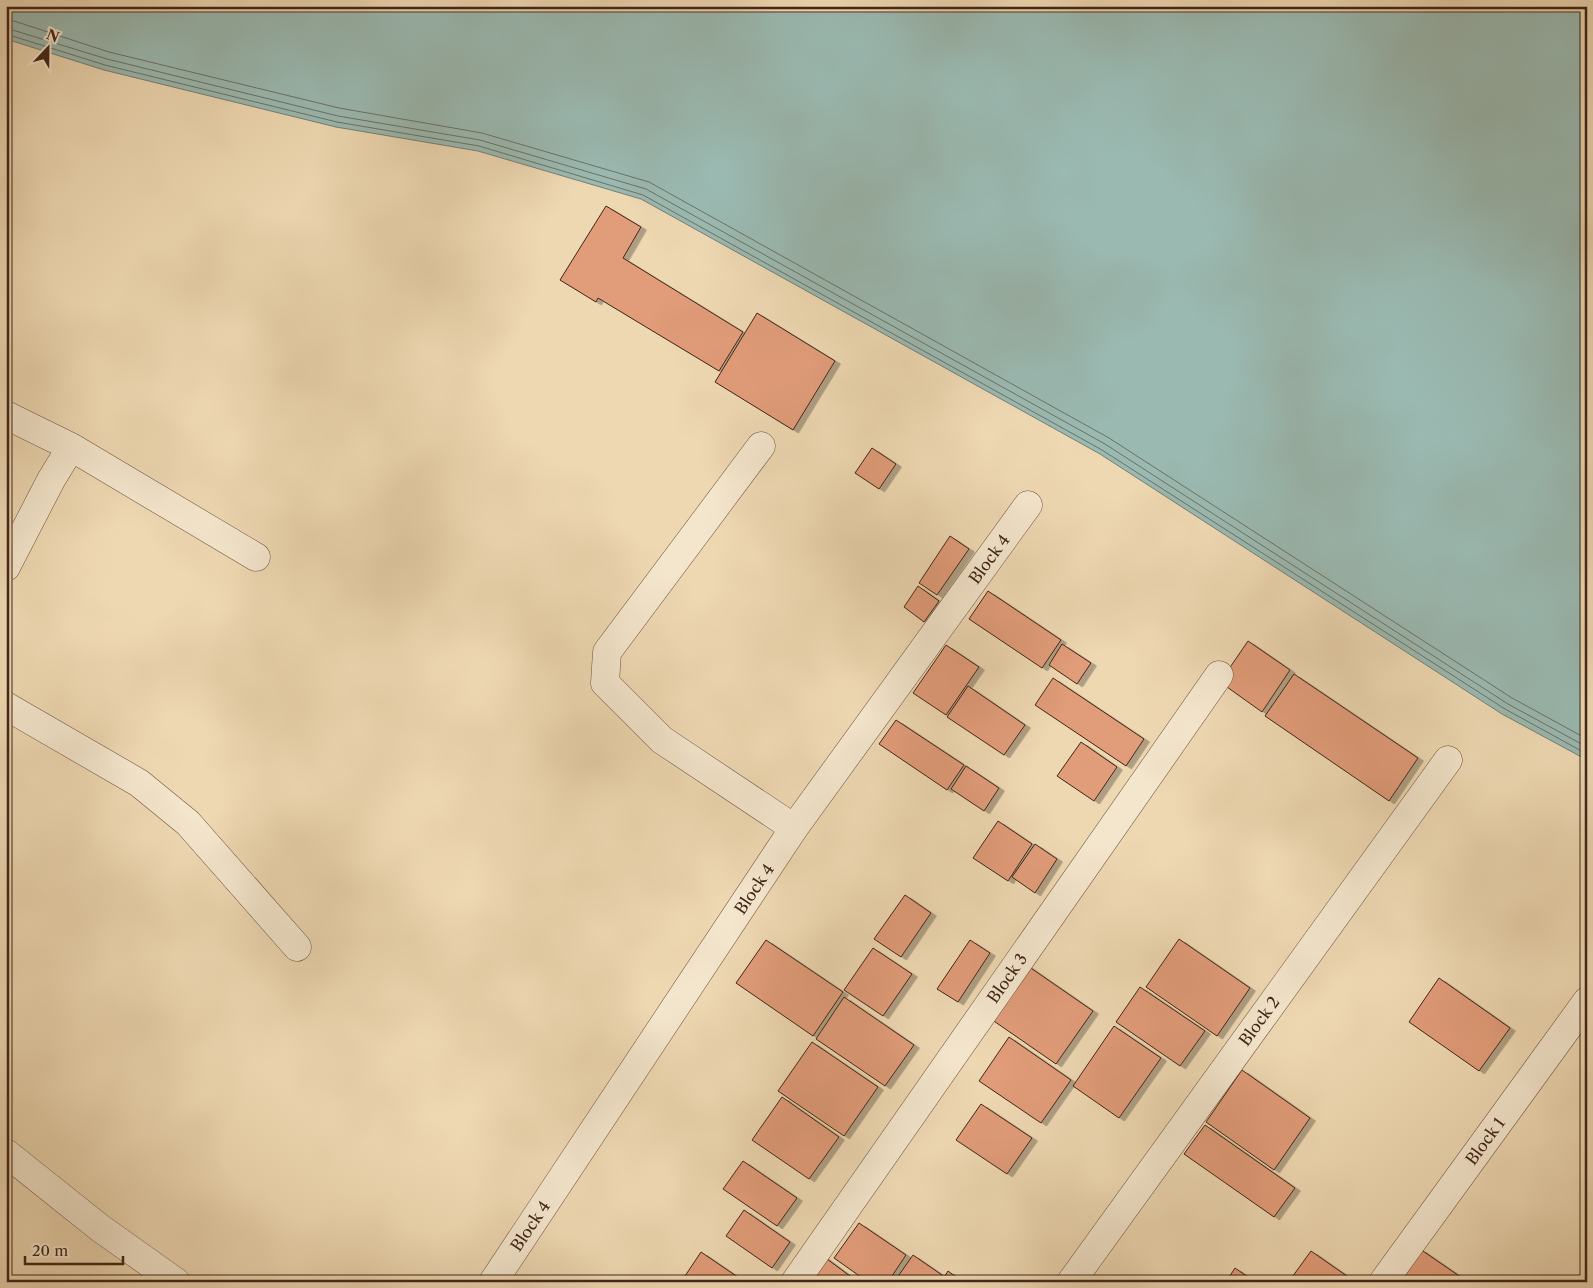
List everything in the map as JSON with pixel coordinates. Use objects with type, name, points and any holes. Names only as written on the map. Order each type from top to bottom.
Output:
[{"type":"street","points":[[6,415],[71,447],[256,556]]},
{"type":"street","points":[[761,446],[607,652],[605,683],[662,740],[794,828]]},
{"type":"street","points":[[6,567],[51,480],[71,447]]},
{"type":"street","name":"Block 4","points":[[493,1282],[794,828],[1028,505]]},
{"type":"street","name":"Block 3","points":[[795,1282],[1220,675]]},
{"type":"street","points":[[6,706],[139,783],[188,823],[297,947]]},
{"type":"street","name":"Block 2","points":[[1071,1282],[1448,760]]},
{"type":"street","name":"Block 1","points":[[1383,1282],[1587,1001]]},
{"type":"street","points":[[6,1153],[100,1228],[176,1282]]},
{"type":"water","points":[[6,6],[1587,6],[1587,760],[1502,714],[1100,454],[641,199],[478,151],[336,127],[104,70],[6,39]]},
{"type":"building","points":[[606,206],[641,227],[623,258],[743,332],[719,371],[598,298],[596,302],[560,280]]},
{"type":"building","points":[[757,313],[835,361],[793,430],[715,382]]},
{"type":"building","points":[[872,448],[896,464],[879,489],[855,473]]},
{"type":"building","points":[[950,536],[969,549],[937,595],[919,583]]},
{"type":"building","points":[[918,586],[939,601],[924,622],[904,607]]},
{"type":"building","points":[[988,591],[1061,640],[1042,668],[969,619]]},
{"type":"building","points":[[1248,641],[1290,670],[1262,712],[1220,682]]},
{"type":"building","points":[[1062,644],[1091,663],[1077,684],[1049,665]]},
{"type":"building","points":[[946,645],[979,667],[946,715],[913,693]]},
{"type":"building","points":[[1294,674],[1418,758],[1389,801],[1265,716]]},
{"type":"building","points":[[1053,678],[1144,739],[1126,766],[1035,705]]},
{"type":"building","points":[[968,686],[1025,725],[1004,755],[947,717]]},
{"type":"building","points":[[896,720],[964,765],[947,790],[879,744]]},
{"type":"building","points":[[1081,742],[1117,767],[1094,801],[1057,776]]},
{"type":"building","points":[[966,766],[999,788],[984,811],[951,789]]},
{"type":"building","points":[[998,821],[1032,844],[1008,881],[973,858]]},
{"type":"building","points":[[1035,844],[1057,859],[1035,893],[1012,877]]},
{"type":"building","points":[[905,895],[931,913],[901,957],[874,939]]},
{"type":"building","points":[[1179,939],[1250,988],[1217,1036],[1146,987]]},
{"type":"building","points":[[766,940],[843,992],[813,1036],[736,983]]},
{"type":"building","points":[[970,940],[990,953],[958,1002],[937,989]]},
{"type":"building","points":[[873,948],[912,974],[883,1016],[844,990]]},
{"type":"building","points":[[1025,964],[1093,1011],[1056,1064],[988,1017]]},
{"type":"building","points":[[1439,978],[1510,1028],[1479,1071],[1409,1022]]},
{"type":"building","points":[[1140,987],[1205,1031],[1180,1066],[1116,1022]]},
{"type":"building","points":[[844,997],[914,1045],[885,1086],[816,1039]]},
{"type":"building","points":[[1114,1026],[1161,1058],[1119,1118],[1073,1086]]},
{"type":"building","points":[[1009,1037],[1071,1080],[1041,1123],[979,1081]]},
{"type":"building","points":[[812,1042],[878,1087],[844,1136],[778,1091]]},
{"type":"building","points":[[1242,1070],[1310,1118],[1274,1170],[1206,1122]]},
{"type":"building","points":[[782,1097],[839,1137],[809,1179],[752,1140]]},
{"type":"building","points":[[981,1104],[1032,1138],[1007,1174],[956,1140]]},
{"type":"building","points":[[1205,1125],[1295,1188],[1274,1217],[1184,1154]]},
{"type":"building","points":[[743,1161],[797,1198],[777,1226],[723,1189]]},
{"type":"building","points":[[744,1210],[790,1242],[772,1268],[726,1236]]},
{"type":"building","points":[[859,1223],[906,1255],[888,1282],[868,1282],[834,1258]]},
{"type":"building","points":[[1420,1249],[1468,1282],[1397,1282]]},
{"type":"building","points":[[1311,1251],[1354,1281],[1290,1280]]},
{"type":"building","points":[[701,1252],[745,1282],[681,1282]]},
{"type":"building","points":[[913,1255],[942,1275],[937,1282],[894,1282]]},
{"type":"building","points":[[823,1256],[858,1282],[805,1282]]},
{"type":"building","points":[[1235,1268],[1255,1282],[1226,1282]]},
{"type":"building","points":[[948,1271],[963,1282],[941,1282]]}]
